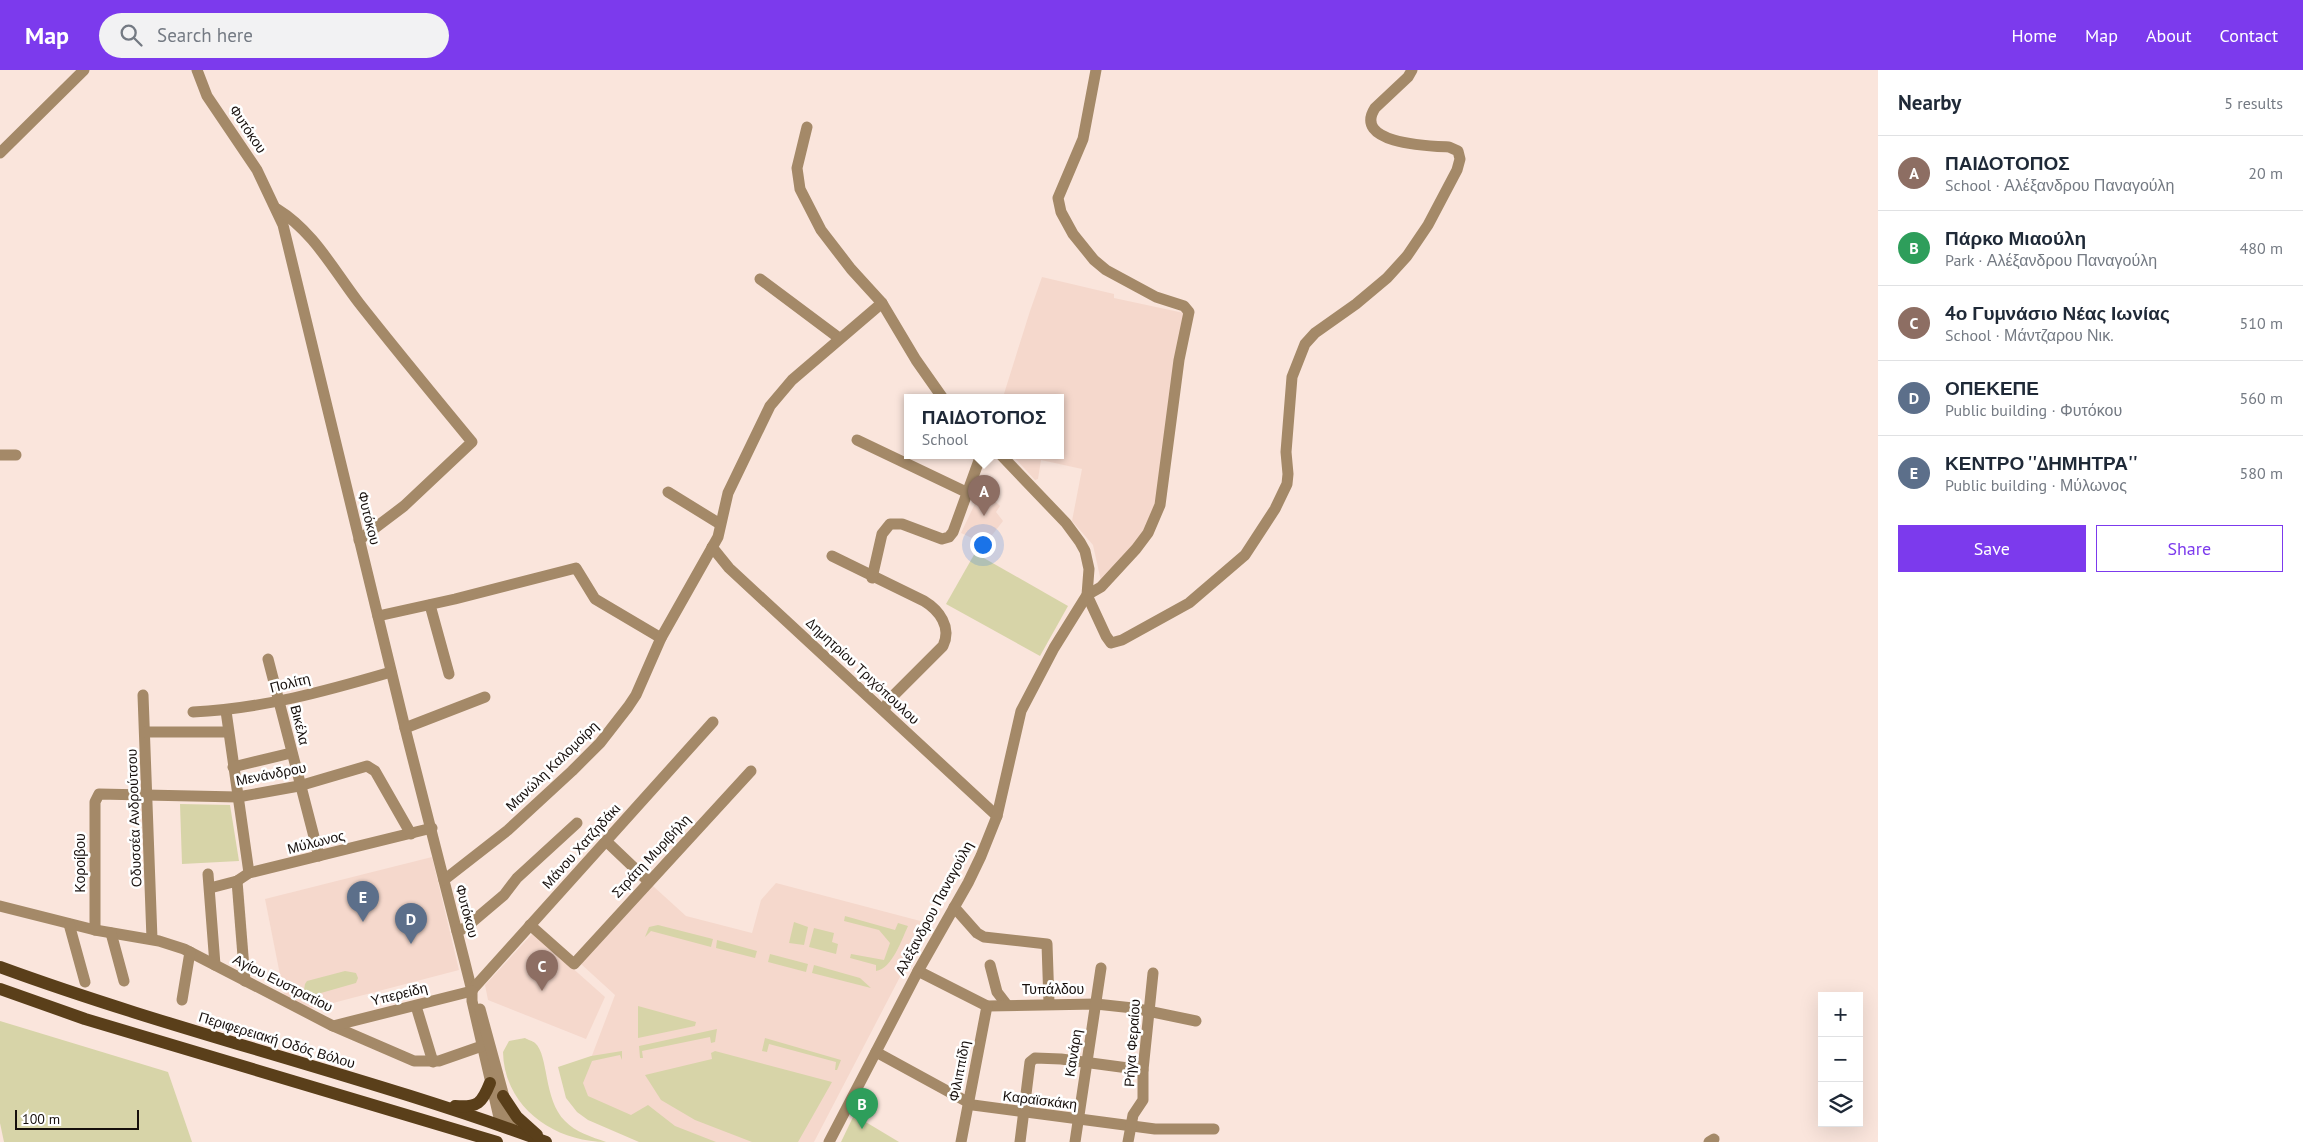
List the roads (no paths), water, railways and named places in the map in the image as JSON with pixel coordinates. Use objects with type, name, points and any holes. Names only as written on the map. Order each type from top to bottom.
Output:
[{"type":"main road","name":"Περιφερειακή Οδός Βόλου","points":[[0,967],[127,1011],[439,1104],[510,1132],[547,1142]]},
{"type":"main road","points":[[0,989],[85,1019],[498,1142]]},
{"type":"main road","points":[[439,1104],[465,1107],[476,1104],[485,1096],[490,1083]]},
{"type":"main road","points":[[504,1096],[517,1118],[547,1142]]},
{"type":"main road","points":[[443,1125],[475,1142]]},
{"type":"main road","name":"Φυτόκου","points":[[505,1142],[510,1132]]},
{"type":"street","points":[[0,153],[84,70]]},
{"type":"street","name":"Φυτόκου","points":[[197,70],[207,96],[257,170],[276,209],[289,248],[391,672],[472,991],[472,1001],[490,1083],[510,1132]]},
{"type":"street","points":[[1096,70],[1083,139],[1058,198],[1061,212],[1073,234],[1094,260],[1106,270],[1156,297],[1184,306],[1189,312],[1179,360],[1160,505],[1148,533],[1136,549],[1101,587],[1087,595],[1111,643],[1122,640],[1189,603],[1209,588],[1245,555],[1275,509],[1287,484],[1286,452],[1292,377],[1305,344],[1315,334],[1387,278],[1407,256],[1428,225],[1459,164],[1459,154],[1454,148],[1386,138],[1373,128],[1371,119],[1375,108],[1408,77],[1412,70]]},
{"type":"street","points":[[807,127],[797,168],[800,189],[821,230],[851,269],[882,303],[916,360],[940,394]]},
{"type":"street","points":[[276,209],[298,223],[318,246],[358,301],[472,442],[404,506],[359,540]]},
{"type":"street","points":[[760,278],[839,338]]},
{"type":"street","name":"Μανώλη Καλομοίρη","points":[[444,880],[508,830],[600,743],[636,695],[661,638],[719,534],[728,493],[770,406],[792,380],[882,303]]},
{"type":"street","points":[[857,440],[966,492]]},
{"type":"street","points":[[0,456],[16,455]]},
{"type":"street","points":[[872,578],[881,538],[886,527],[892,524],[899,524],[942,539],[949,537],[953,532],[979,459]]},
{"type":"street","name":"Αλέξανδρου Παναγούλη","points":[[829,1142],[918,971],[974,870],[998,816],[1021,711],[1054,648],[1087,595],[1089,569],[1085,550],[1066,523],[1004,459]]},
{"type":"street","points":[[668,492],[720,524]]},
{"type":"street","name":"Δημητρίου Τριχόπουλου","points":[[712,546],[728,568],[998,816]]},
{"type":"street","points":[[832,556],[872,578],[924,601],[938,610],[945,627],[946,636],[943,646],[889,700],[884,710]]},
{"type":"street","points":[[378,616],[430,605],[576,568],[595,599],[661,638]]},
{"type":"street","points":[[430,605],[449,674]]},
{"type":"street","name":"Βικέλα","points":[[268,659],[299,786],[319,856]]},
{"type":"street","name":"Πολίτη","points":[[193,712],[226,711],[279,703],[391,672]]},
{"type":"street","name":"Οδυσσέα Ανδρούτσου","points":[[143,695],[146,732],[152,939]]},
{"type":"street","points":[[405,728],[485,697]]},
{"type":"street","points":[[226,711],[227,732],[250,874]]},
{"type":"street","name":"Μάνου Χατζηδάκι","points":[[472,991],[713,722]]},
{"type":"street","points":[[146,732],[227,732]]},
{"type":"street","points":[[233,767],[291,753]]},
{"type":"street","name":"Μενάνδρου","points":[[96,796],[102,794],[238,797],[299,786],[362,767],[371,768],[411,834]]},
{"type":"street","name":"Στράτη Μυριβήλη","points":[[530,925],[574,964],[751,770]]},
{"type":"street","name":"Κοροίβου","points":[[95,930],[96,796]]},
{"type":"street","points":[[457,931],[465,928],[504,895],[517,878],[577,823]]},
{"type":"street","name":"Μύλωνος","points":[[210,888],[236,881],[250,874],[432,828]]},
{"type":"street","points":[[606,841],[648,881]]},
{"type":"street","points":[[208,874],[215,966]]},
{"type":"street","points":[[236,881],[245,981]]},
{"type":"street","name":"Αγίου Ευστρατίου","points":[[0,906],[95,930],[152,939],[190,952],[333,1026],[419,1062],[433,1062],[482,1046]]},
{"type":"street","points":[[954,907],[977,933],[984,937],[1048,944],[1049,1003]]},
{"type":"street","points":[[69,924],[85,982]]},
{"type":"street","points":[[111,933],[124,981]]},
{"type":"street","points":[[182,1000],[190,952]]},
{"type":"street","points":[[990,965],[997,992],[1007,1005]]},
{"type":"street","name":"Κανάρη","points":[[1075,1142],[1101,968]]},
{"type":"street","name":"Τυπάλδου","points":[[918,971],[987,1006],[1049,1003],[1096,1004],[1148,1011],[1196,1021]]},
{"type":"street","name":"Ρήγα Φεραίου","points":[[1128,1142],[1135,1110],[1143,1101],[1143,1070],[1153,973]]},
{"type":"street","name":"Φυτόκου","points":[[472,991],[487,1030],[504,1096],[510,1132]]},
{"type":"street","name":"Υπερείδη","points":[[333,1026],[472,991]]},
{"type":"street","points":[[416,1006],[433,1062]]},
{"type":"street","name":"Φιλιππίδη","points":[[961,1142],[987,1006]]},
{"type":"street","name":"Καραϊσκάκη","points":[[876,1052],[968,1103],[1024,1113],[1165,1130],[1214,1129]]},
{"type":"street","points":[[1020,1142],[1032,1060],[1039,1057],[1143,1070]]},
{"type":"place","name":"ΠΑΙΔΟΤΟΠΟΣ","points":[[984,516]]},
{"type":"place","name":"ΚΕΝΤΡΟ ''ΔΗΜΗΤΡΑ''","points":[[363,922]]},
{"type":"place","name":"ΟΠΕΚΕΠΕ","points":[[411,944]]},
{"type":"place","name":"4ο Γυμνάσιο Νέας Ιωνίας","points":[[542,991]]},
{"type":"place","name":"Πάρκο Μιαούλη","points":[[862,1129]]}]
